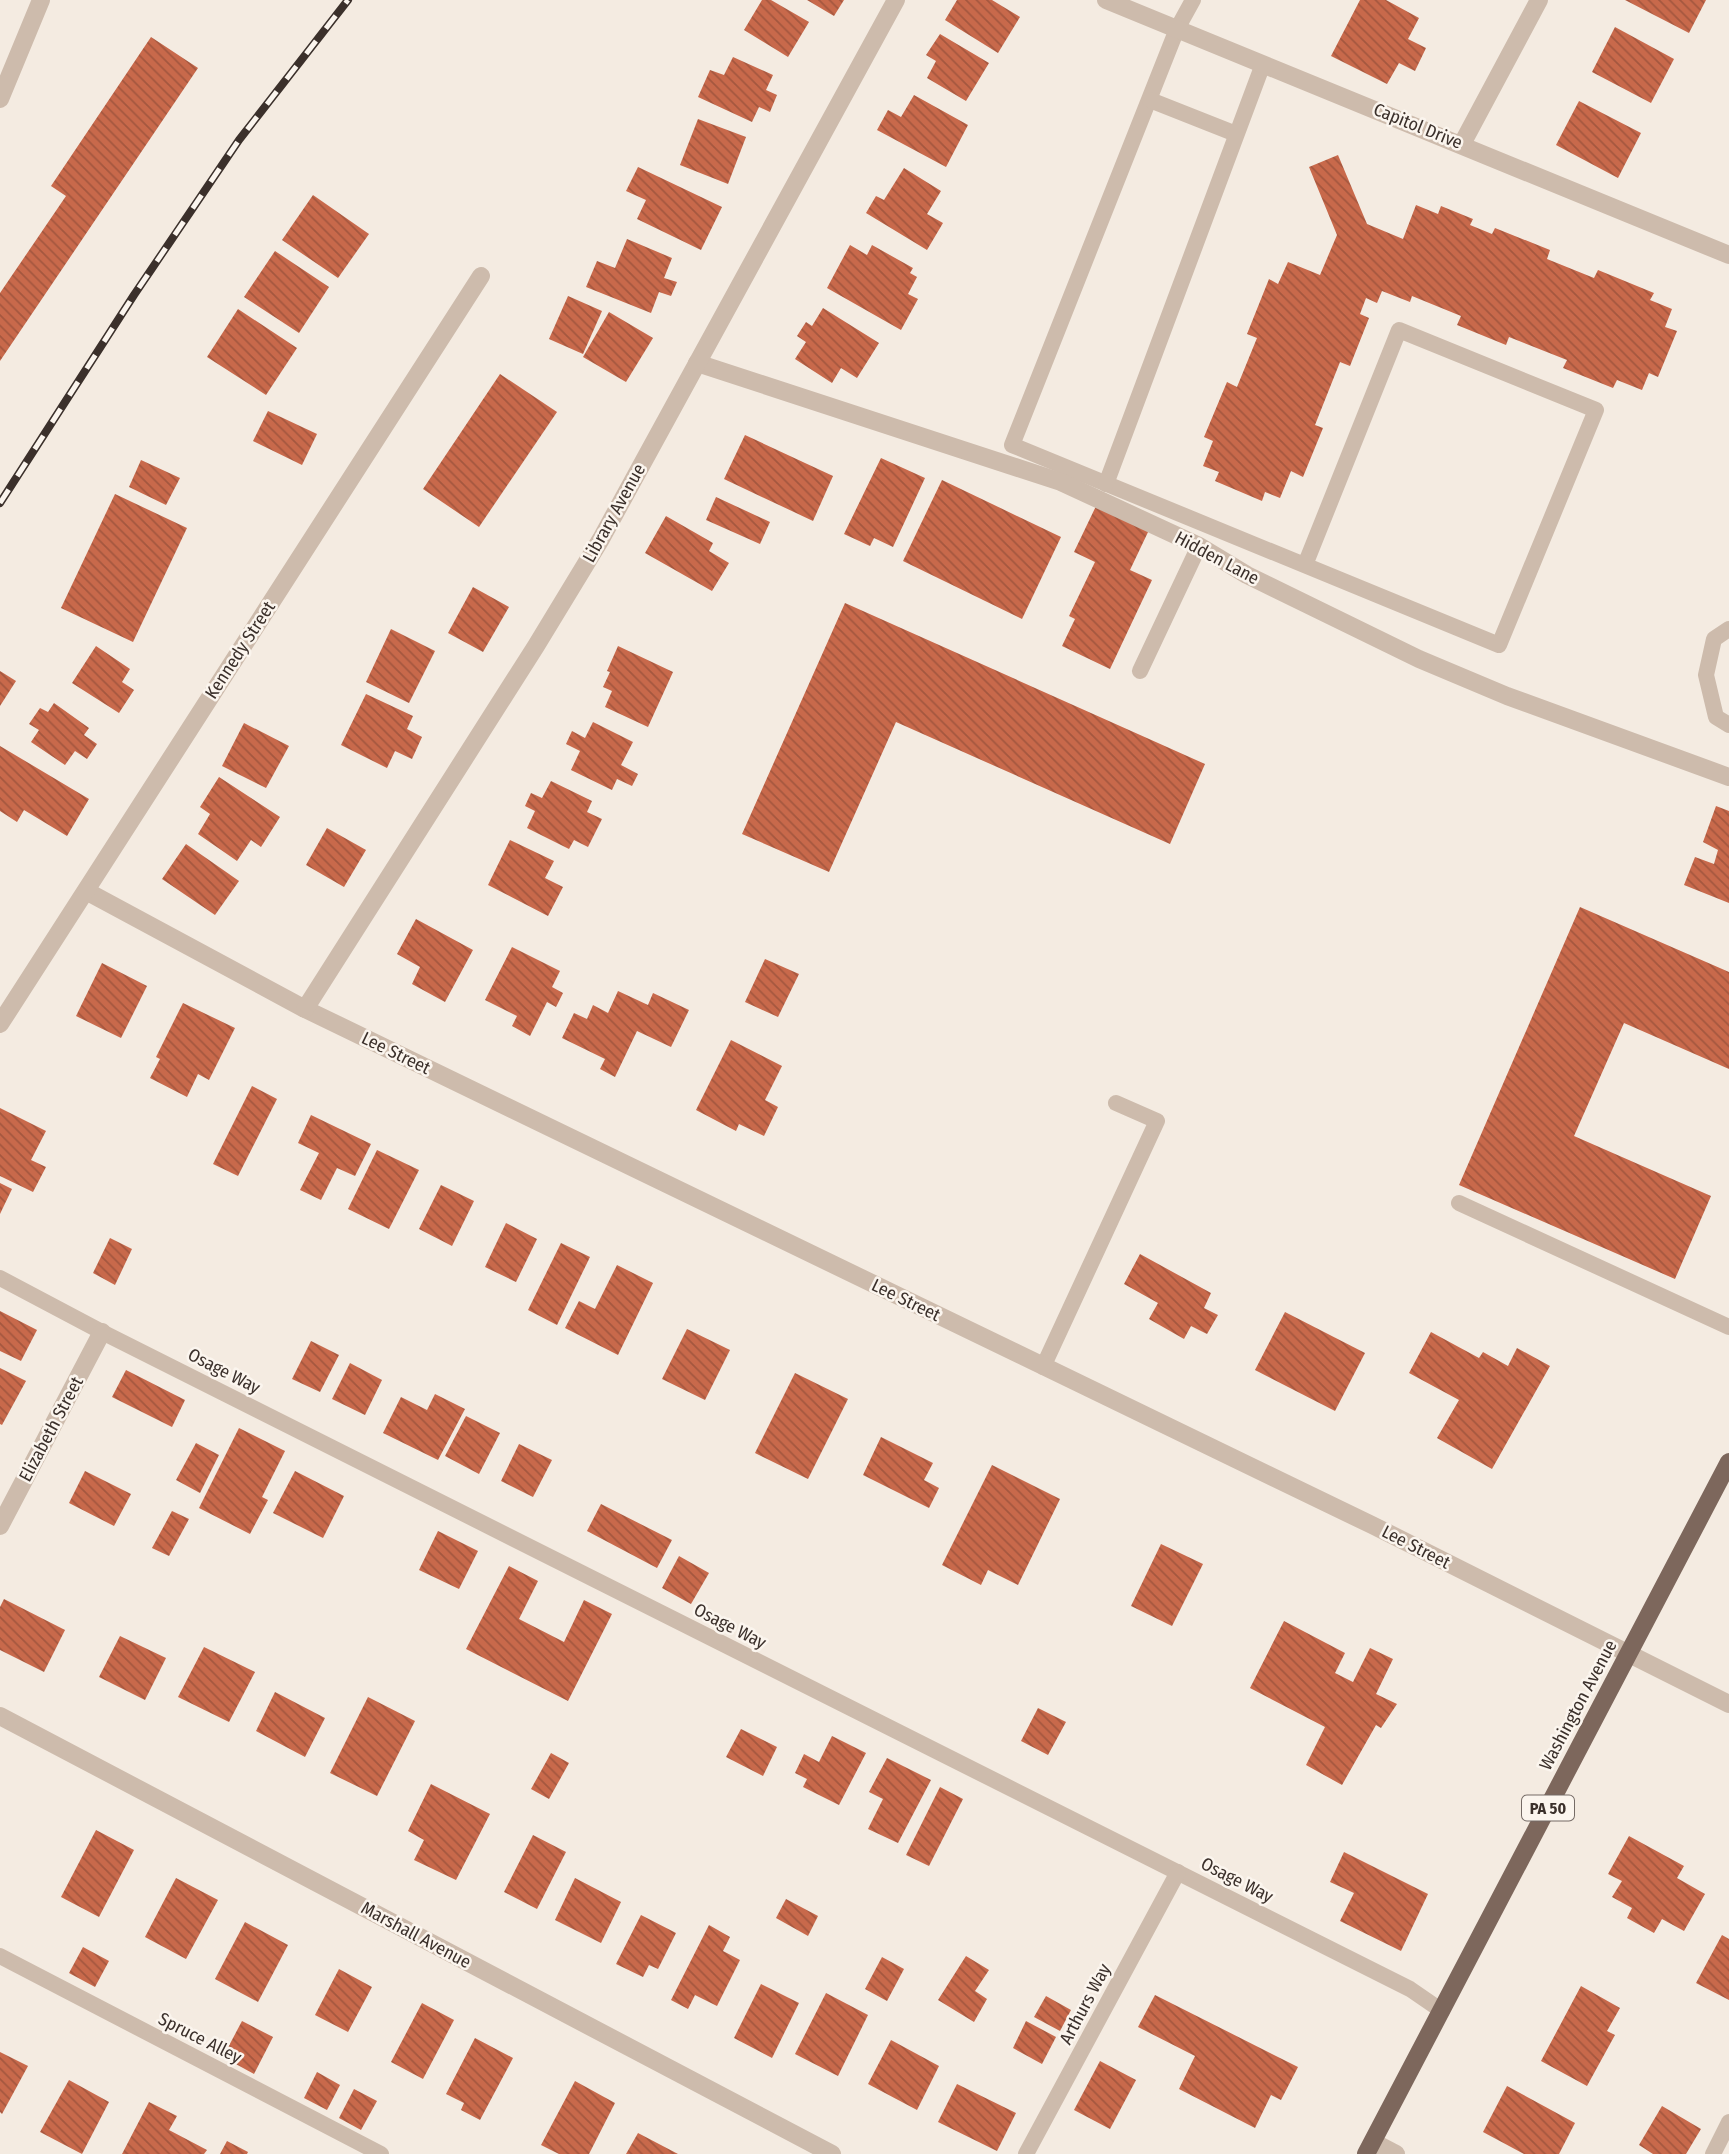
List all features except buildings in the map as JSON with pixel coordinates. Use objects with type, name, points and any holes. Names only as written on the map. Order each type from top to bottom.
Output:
[{"type":"main road","name":"Washington Avenue","points":[[1370,2148],[1729,1462]]},
{"type":"street","points":[[0,99],[41,0]]},
{"type":"street","name":"Library Avenue","points":[[305,1009],[601,539],[896,0]]},
{"type":"street","name":"Capitol Drive","points":[[1106,0],[1729,255]]},
{"type":"street","points":[[1462,144],[1539,0]]},
{"type":"street","name":"Kennedy Street","points":[[0,1024],[481,276]]},
{"type":"street","name":"Hidden Lane","points":[[697,363],[1061,482],[1199,547],[1247,575],[1419,659],[1507,695],[1729,777]]},
{"type":"street","name":"Lee Street","points":[[86,891],[305,1009],[1372,1525],[1729,1704]]},
{"type":"street","name":"Elizabeth Street","points":[[0,1526],[102,1332]]},
{"type":"street","name":"Marshall Avenue","points":[[0,1716],[832,2154]]},
{"type":"street","points":[[1370,2148],[1396,2154]]},
{"type":"lane","points":[[1193,0],[1177,29],[1012,445],[1499,645],[1596,410],[1399,330],[1306,565]]},
{"type":"lane","points":[[1106,484],[1263,64]]},
{"type":"lane","points":[[1150,100],[1236,134]]},
{"type":"lane","points":[[1140,671],[1199,547]]},
{"type":"lane","points":[[1729,629],[1714,639],[1706,676],[1716,717],[1729,725]]},
{"type":"lane","points":[[1043,1367],[1157,1121],[1116,1103]]},
{"type":"lane","points":[[1459,1203],[1729,1327]]},
{"type":"lane","name":"Osage Way","points":[[0,1278],[102,1332],[1410,1989],[1442,2011]]},
{"type":"lane","name":"Arthurs Way","points":[[1026,2154],[1178,1872]]},
{"type":"lane","name":"Spruce Alley","points":[[0,1956],[381,2154]]},
{"type":"lane","points":[[1713,2154],[1729,2122]]},
{"type":"railway","points":[[0,503],[134,295],[239,140],[348,0]]}]
